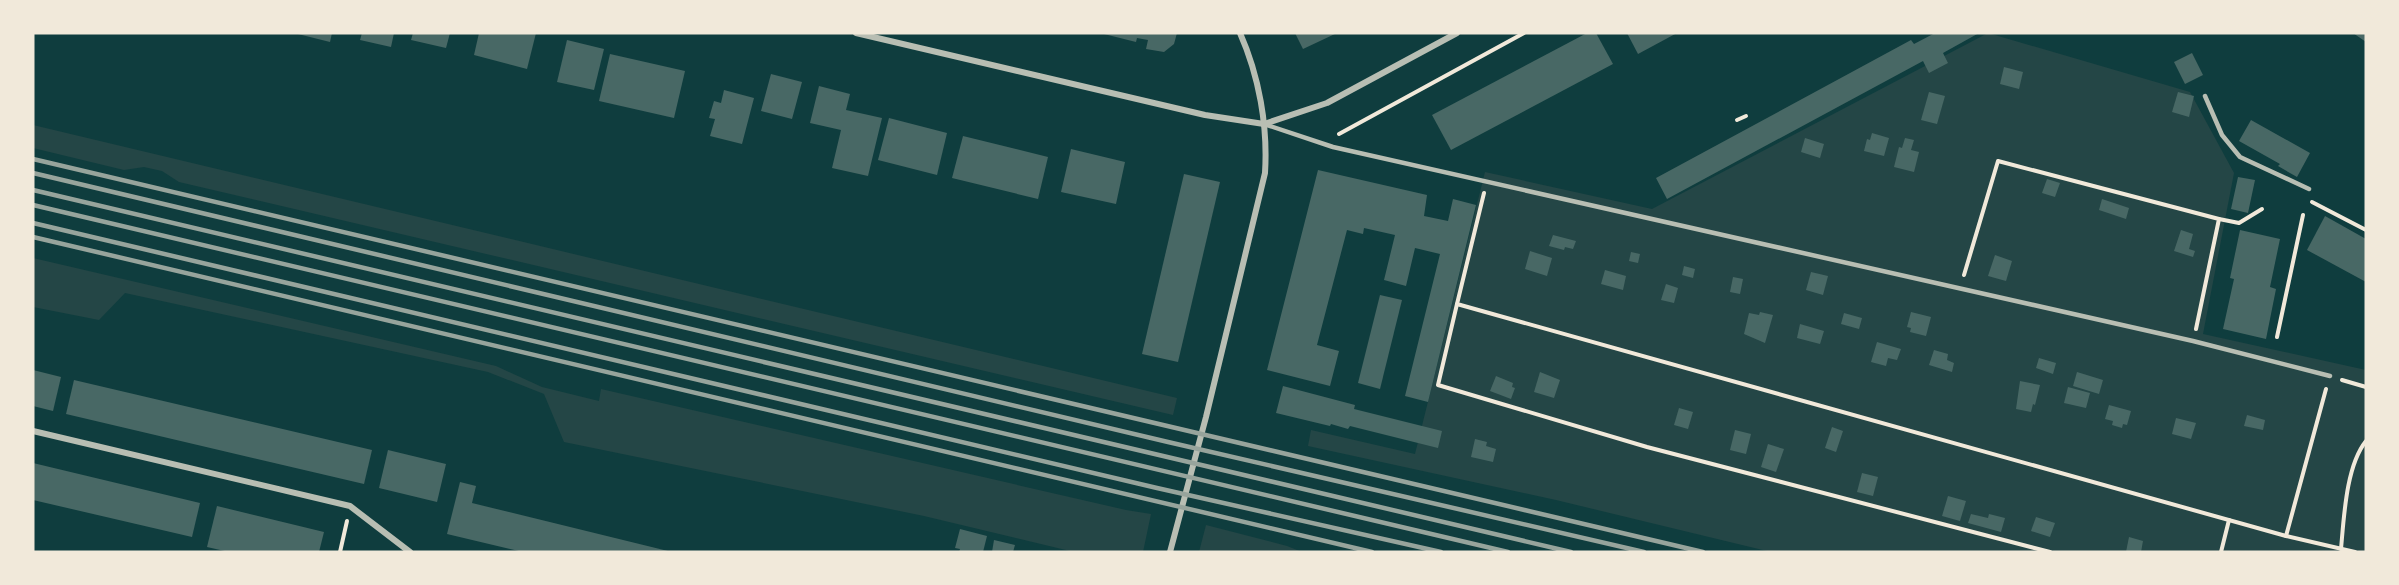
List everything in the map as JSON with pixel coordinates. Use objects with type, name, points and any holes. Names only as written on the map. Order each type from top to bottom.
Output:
[{"type":"street","points":[[856,33],[1205,115],[1264,124],[1327,103],[1457,33]]},
{"type":"street","points":[[1170,552],[1206,417],[1265,173],[1267,146],[1264,124],[1252,61],[1240,33]]},
{"type":"street","points":[[33,431],[350,506],[410,552]]},
{"type":"lane","points":[[2205,96],[2222,135],[2240,157],[2309,189]]},
{"type":"lane","points":[[1264,124],[1323,144],[1959,290],[2193,341],[2330,376]]},
{"type":"path","points":[[1323,144],[1524,33]]},
{"type":"path","points":[[1737,120],[1746,116]]},
{"type":"path","points":[[1959,290],[1998,161],[2239,223],[2262,209]]},
{"type":"path","points":[[1487,181],[1438,385],[1647,447],[2050,552]]},
{"type":"path","points":[[2306,199],[2366,230]]},
{"type":"path","points":[[2277,336],[2303,215]]},
{"type":"path","points":[[2193,341],[2219,219]]},
{"type":"path","points":[[1457,304],[2286,536],[2355,552]]},
{"type":"path","points":[[2286,536],[2330,376],[2366,387]]},
{"type":"path","points":[[2341,549],[2345,508],[2357,452],[2366,441]]},
{"type":"path","points":[[340,552],[350,506]]},
{"type":"path","points":[[2221,552],[2229,520]]},
{"type":"shaded area","points":[[1988,33],[2190,92],[2234,173],[2203,334],[2366,370],[2366,552],[1771,552],[1556,500],[1308,446],[1311,430],[1415,454],[1485,172],[1652,209]]},
{"type":"shaded area","points":[[33,125],[1177,398],[1173,415],[179,182],[162,171],[144,167],[124,170],[33,148]]},
{"type":"shaded area","points":[[33,258],[496,366],[542,387],[599,401],[601,389],[1151,514],[1143,552],[1074,552],[924,516],[564,442],[544,394],[488,372],[125,293],[99,320],[33,307]]},
{"type":"shaded area","points":[[1206,525],[1287,546],[1302,552],[1199,552]]},
{"type":"building","points":[[294,33],[332,33],[330,42]]},
{"type":"building","points":[[362,33],[394,33],[391,47],[360,40]]},
{"type":"building","points":[[413,33],[450,33],[446,48],[411,40]]},
{"type":"building","points":[[479,33],[536,33],[527,69],[474,55]]},
{"type":"building","points":[[1100,33],[1177,33],[1174,44],[1164,52],[1146,49],[1148,40],[1137,38],[1136,42]]},
{"type":"building","points":[[1295,33],[1337,33],[1303,49]]},
{"type":"building","points":[[1587,33],[1596,33],[1613,64],[1451,150],[1432,115]]},
{"type":"building","points":[[1627,33],[1677,33],[1638,54]]},
{"type":"building","points":[[1935,33],[1979,33],[1943,53],[1948,63],[1929,73],[1923,61],[1667,199],[1656,178],[1911,40],[1914,44]]},
{"type":"building","points":[[2353,33],[2366,33],[2366,42]]},
{"type":"building","points":[[567,40],[604,49],[594,90],[557,82]]},
{"type":"building","points":[[2192,53],[2203,75],[2185,84],[2174,62]]},
{"type":"building","points":[[610,54],[685,71],[674,118],[599,101]]},
{"type":"building","points":[[2004,67],[2023,72],[2019,89],[2000,84]]},
{"type":"building","points":[[771,74],[802,82],[792,119],[761,111]]},
{"type":"building","points":[[819,86],[850,94],[846,110],[882,118],[868,176],[832,168],[841,130],[810,123]]},
{"type":"building","points":[[724,90],[754,98],[742,144],[710,136],[715,119],[709,118],[714,101],[721,103]]},
{"type":"building","points":[[1929,92],[1945,96],[1937,124],[1921,120]]},
{"type":"building","points":[[2178,92],[2194,96],[2189,117],[2172,112]]},
{"type":"building","points":[[889,118],[947,133],[937,175],[878,160]]},
{"type":"building","points":[[2251,120],[2310,153],[2297,177],[2278,166],[2280,164],[2239,141]]},
{"type":"building","points":[[1872,133],[1889,138],[1884,156],[1864,151],[1867,139],[1870,140]]},
{"type":"building","points":[[963,136],[1048,157],[1038,199],[952,178]]},
{"type":"building","points":[[1805,138],[1824,144],[1820,158],[1801,152]]},
{"type":"building","points":[[1905,138],[1914,140],[1911,150],[1919,152],[1914,172],[1894,167],[1899,147],[1902,148]]},
{"type":"building","points":[[1071,149],[1125,162],[1116,204],[1061,192]]},
{"type":"building","points":[[1318,170],[1427,195],[1424,216],[1448,221],[1453,199],[1476,205],[1428,402],[1405,396],[1440,254],[1415,248],[1406,286],[1384,280],[1395,235],[1364,228],[1363,234],[1347,230],[1317,345],[1339,351],[1330,386],[1267,370]]},
{"type":"building","points":[[1184,174],[1220,182],[1178,362],[1142,354]]},
{"type":"building","points":[[2238,177],[2255,180],[2248,213],[2231,209]]},
{"type":"building","points":[[2047,179],[2060,183],[2055,197],[2042,193]]},
{"type":"building","points":[[2102,199],[2129,208],[2126,219],[2099,210]]},
{"type":"building","points":[[2325,216],[2366,239],[2366,282],[2307,250]]},
{"type":"building","points":[[2181,230],[2193,234],[2189,249],[2195,251],[2193,257],[2174,251]]},
{"type":"building","points":[[2240,230],[2280,239],[2270,287],[2276,289],[2266,339],[2223,329],[2234,279],[2230,278]]},
{"type":"building","points":[[1553,235],[1576,241],[1573,249],[1565,247],[1564,250],[1549,246]]},
{"type":"building","points":[[1530,251],[1552,258],[1547,276],[1525,269]]},
{"type":"building","points":[[1631,252],[1640,254],[1638,263],[1629,261]]},
{"type":"building","points":[[1995,255],[2012,261],[2006,281],[1988,276]]},
{"type":"building","points":[[1684,266],[1695,269],[1693,278],[1682,275]]},
{"type":"building","points":[[1605,270],[1626,276],[1623,290],[1601,284]]},
{"type":"building","points":[[1811,272],[1828,276],[1823,295],[1806,290]]},
{"type":"building","points":[[1733,277],[1743,279],[1740,294],[1730,292]]},
{"type":"building","points":[[1666,284],[1678,288],[1674,303],[1661,300]]},
{"type":"building","points":[[1380,295],[1402,300],[1380,389],[1358,383]]},
{"type":"building","points":[[1760,312],[1773,315],[1765,343],[1744,334],[1749,313],[1759,315]]},
{"type":"building","points":[[1911,312],[1931,317],[1926,336],[1910,332],[1911,328],[1907,327]]},
{"type":"building","points":[[1844,313],[1862,318],[1859,329],[1841,324]]},
{"type":"building","points":[[1800,324],[1824,331],[1820,344],[1797,338]]},
{"type":"building","points":[[1877,342],[1901,349],[1897,360],[1888,358],[1886,366],[1871,362]]},
{"type":"building","points":[[1934,350],[1948,354],[1947,360],[1954,363],[1952,372],[1929,365]]},
{"type":"building","points":[[2039,358],[2056,363],[2053,374],[2036,368]]},
{"type":"building","points":[[33,370],[61,377],[53,411],[33,406]]},
{"type":"building","points":[[1540,372],[1560,380],[1554,398],[1534,392]]},
{"type":"building","points":[[2077,372],[2103,380],[2099,394],[2073,386]]},
{"type":"building","points":[[1496,376],[1513,383],[1512,387],[1515,388],[1511,399],[1490,391]]},
{"type":"building","points":[[74,380],[372,450],[364,484],[66,414]]},
{"type":"building","points":[[2020,381],[2040,385],[2031,412],[2016,409]]},
{"type":"building","points":[[1283,386],[1355,405],[1354,409],[1442,431],[1438,448],[1350,426],[1348,429],[1331,424],[1330,426],[1276,413]]},
{"type":"building","points":[[2068,387],[2090,393],[2086,408],[2064,403]]},
{"type":"building","points":[[2109,405],[2131,411],[2127,425],[2123,424],[2122,428],[2112,425],[2113,421],[2105,419]]},
{"type":"building","points":[[1679,408],[1693,412],[1688,429],[1674,425]]},
{"type":"building","points":[[2247,415],[2265,420],[2263,430],[2244,426]]},
{"type":"building","points":[[2176,418],[2196,423],[2191,439],[2172,434]]},
{"type":"building","points":[[1832,427],[1843,431],[1836,452],[1825,448]]},
{"type":"building","points":[[1735,430],[1751,434],[1746,454],[1730,450]]},
{"type":"building","points":[[1475,439],[1487,442],[1486,446],[1496,449],[1493,462],[1471,457]]},
{"type":"building","points":[[1768,444],[1784,449],[1776,472],[1761,467]]},
{"type":"building","points":[[388,450],[446,464],[437,502],[379,488]]},
{"type":"building","points":[[33,463],[200,503],[192,537],[33,500]]},
{"type":"building","points":[[1862,473],[1878,477],[1873,496],[1857,492]]},
{"type":"building","points":[[460,482],[476,486],[472,503],[672,552],[523,552],[447,534]]},
{"type":"building","points":[[1948,496],[1966,501],[1960,521],[1942,516]]},
{"type":"building","points":[[217,506],[324,532],[319,552],[229,552],[207,547]]},
{"type":"building","points":[[1971,514],[1988,518],[1989,514],[2005,518],[2001,532],[1968,523]]},
{"type":"building","points":[[2036,517],[2055,523],[2050,537],[2031,531]]},
{"type":"building","points":[[960,529],[987,536],[983,552],[959,552],[960,549],[955,548]]},
{"type":"building","points":[[2129,537],[2143,541],[2141,552],[2126,552]]},
{"type":"building","points":[[994,540],[1015,545],[1013,552],[992,552]]},
{"type":"railway","points":[[33,159],[1703,552]]},
{"type":"railway","points":[[33,173],[1168,442],[1644,552]]},
{"type":"railway","points":[[33,190],[1571,552]]},
{"type":"railway","points":[[33,205],[1508,552]]},
{"type":"railway","points":[[33,223],[1157,488],[1441,552]]},
{"type":"railway","points":[[33,237],[1372,552]]}]
